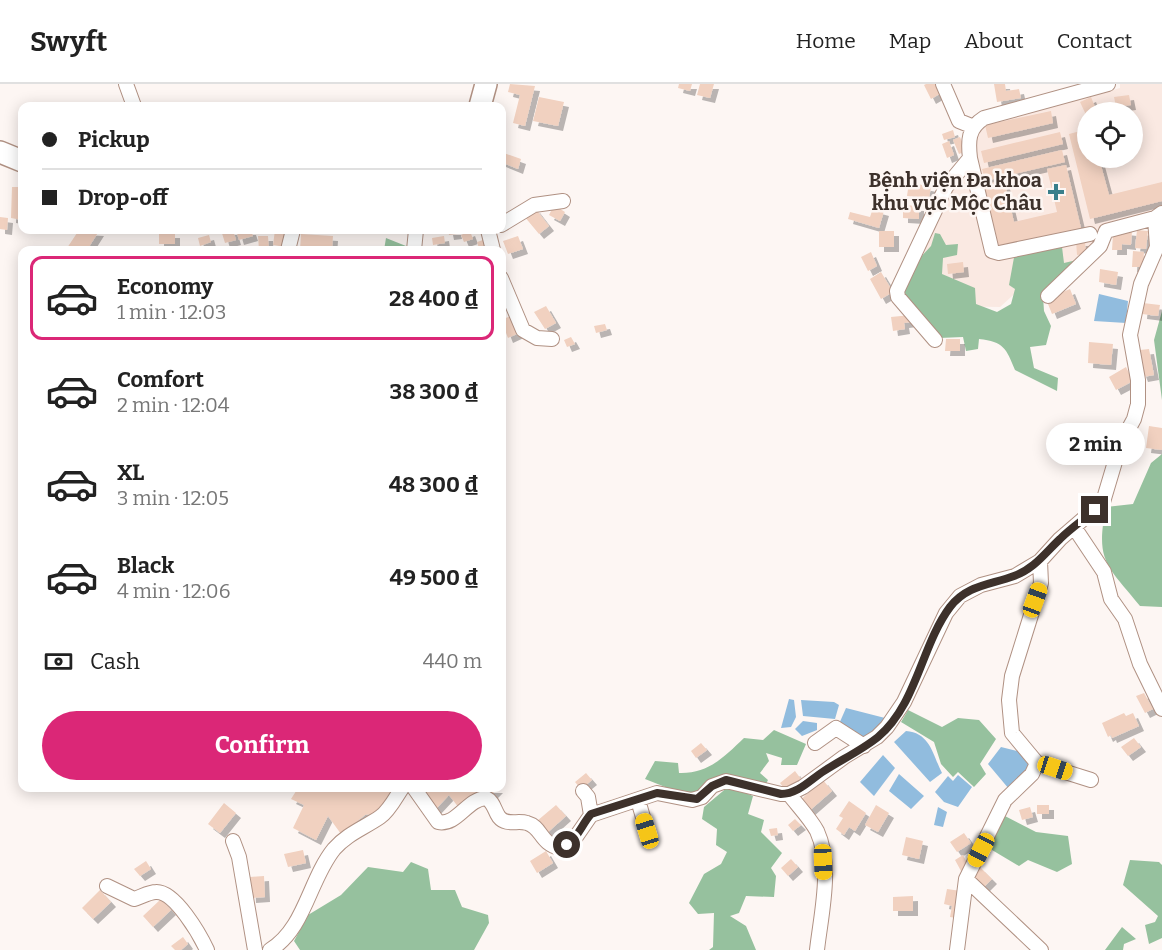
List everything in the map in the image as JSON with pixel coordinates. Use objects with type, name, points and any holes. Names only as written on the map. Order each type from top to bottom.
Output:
[{"type":"highway","points":[[481,102],[486,84]]},
{"type":"highway","points":[[0,152],[18,159]]},
{"type":"street","points":[[126,84],[133,102]]},
{"type":"street","points":[[943,84],[959,121],[963,125],[974,127]]},
{"type":"street","points":[[1089,234],[999,253],[992,251],[970,158],[968,139],[974,127],[984,118],[1108,84]]},
{"type":"street","points":[[935,340],[898,297],[897,291],[946,187],[970,158]]},
{"type":"street","points":[[506,221],[534,205],[563,201]]},
{"type":"street","points":[[417,792],[438,822],[449,821],[475,800],[486,798],[490,800],[500,818],[509,822],[527,822],[535,828],[546,843],[560,848],[573,841],[583,822],[591,814],[657,793],[697,799],[712,786],[726,780],[767,793],[789,794],[877,737],[896,716],[946,613],[960,596],[981,585],[1015,576],[1040,561],[1103,502],[1120,446],[1134,419],[1138,404],[1138,380],[1130,334],[1141,284],[1157,248],[1158,215],[1106,231],[1100,246],[1048,296]]},
{"type":"street","points":[[506,290],[523,330],[537,338],[552,339]]},
{"type":"street","points":[[1074,527],[1104,572],[1111,599],[1125,619],[1140,664],[1162,709]]},
{"type":"street","points":[[1040,561],[1041,584],[1012,676],[1009,700],[1012,733],[1036,763],[1091,780]]},
{"type":"street","points":[[815,743],[836,728],[864,746]]},
{"type":"street","points":[[957,950],[966,879],[1005,800],[1032,774],[1036,763]]},
{"type":"street","points":[[583,791],[588,797],[591,814]]},
{"type":"street","points":[[270,950],[289,944],[313,883],[334,850],[354,831],[386,812],[399,792]]},
{"type":"street","points":[[789,794],[813,824],[823,847],[823,892],[817,950]]},
{"type":"street","points":[[638,800],[647,831]]},
{"type":"street","points":[[233,841],[239,857],[255,950]]},
{"type":"street","points":[[966,879],[1041,950]]},
{"type":"street","points":[[106,886],[134,899],[154,892],[163,893],[192,922],[207,950]]},
{"type":"shaded area","name":"Bệnh viện Đa khoa khu vực Mộc Châu","points":[[1120,84],[1162,84],[1162,207],[1099,237],[1081,259],[1033,277],[1000,307],[937,306],[916,271],[944,203],[957,181],[979,175],[974,145],[982,124],[1120,88]]},
{"type":"green space","points":[[935,233],[940,234],[946,245],[958,244],[957,255],[943,258],[942,274],[975,288],[976,304],[997,312],[1011,304],[1015,289],[1009,285],[1015,252],[1062,247],[1064,263],[1081,259],[1043,296],[1044,311],[1051,326],[1046,345],[1030,347],[1034,368],[1058,378],[1057,391],[1015,370],[1006,351],[999,344],[979,339],[978,349],[966,351],[963,337],[939,338],[901,295],[918,260],[931,246]]},
{"type":"green space","points":[[386,238],[406,246],[385,246]]},
{"type":"green space","points":[[1162,311],[1162,400],[1154,340]]},
{"type":"green space","points":[[1162,454],[1162,607],[1140,606],[1106,562],[1102,540],[1103,525],[1106,507],[1133,504],[1151,463]]},
{"type":"green space","points":[[908,710],[942,727],[958,718],[979,720],[996,739],[980,764],[986,774],[974,787],[958,772],[953,777],[941,764],[934,742],[901,722]]},
{"type":"green space","points":[[774,730],[806,744],[797,765],[781,765],[782,758],[766,753],[769,761],[760,773],[768,780],[765,786],[730,776],[717,777],[699,793],[688,796],[645,779],[655,761],[678,763],[679,773],[699,771],[722,758],[744,738],[763,740]]},
{"type":"green space","points":[[729,786],[753,796],[748,814],[764,820],[761,832],[782,853],[771,868],[776,876],[774,897],[746,896],[739,913],[730,916],[746,926],[756,950],[709,950],[713,947],[714,913],[698,914],[689,903],[704,874],[721,864],[727,852],[716,845],[717,829],[702,819],[704,807]]},
{"type":"green space","points":[[1003,815],[1036,832],[1068,836],[1072,864],[1057,872],[1028,860],[1019,866],[987,847]]},
{"type":"green space","points":[[1130,860],[1159,862],[1162,865],[1162,938],[1149,944],[1145,925],[1155,922],[1158,916],[1123,885]]},
{"type":"green space","points":[[411,862],[428,869],[431,890],[455,890],[462,907],[488,915],[489,923],[474,950],[300,950],[294,941],[308,915],[341,895],[368,867],[403,872]]},
{"type":"green space","points":[[1122,927],[1136,939],[1124,944],[1123,950],[1105,950]]},
{"type":"water","points":[[1099,294],[1128,301],[1126,323],[1094,321]]},
{"type":"water","points":[[789,699],[794,700],[796,717],[791,727],[781,728]]},
{"type":"water","points":[[801,700],[834,702],[839,705],[835,719],[803,716]]},
{"type":"water","points":[[846,708],[885,718],[873,733],[862,739],[839,724]]},
{"type":"water","points":[[803,721],[817,723],[817,730],[802,736],[795,729]]},
{"type":"water","points":[[906,731],[921,736],[930,746],[942,773],[930,782],[894,742]]},
{"type":"water","points":[[1001,747],[1021,752],[1029,764],[1024,777],[1009,789],[988,764]]},
{"type":"water","points":[[883,755],[895,768],[874,796],[860,782]]},
{"type":"water","points":[[899,774],[924,796],[911,809],[889,791]]},
{"type":"water","points":[[958,775],[972,787],[958,807],[944,802],[935,792],[948,776],[953,781]]},
{"type":"water","points":[[938,807],[947,812],[943,827],[934,825]]},
{"type":"building","points":[[510,84],[535,86],[525,126],[513,123],[520,95],[508,92]]},
{"type":"building","points":[[679,84],[692,84],[690,91],[678,88]]},
{"type":"building","points":[[700,84],[714,84],[710,98],[697,95]]},
{"type":"building","points":[[939,84],[943,92],[931,99],[924,85]]},
{"type":"building","points":[[994,84],[1005,84],[1006,91],[1019,89],[1021,98],[997,102]]},
{"type":"building","points":[[1129,95],[1130,102],[1115,102],[1114,97]]},
{"type":"building","points":[[539,97],[564,102],[558,126],[533,121]]},
{"type":"building","points":[[1091,97],[1093,102],[1080,102]]},
{"type":"building","points":[[1051,111],[1053,123],[988,138],[985,125]]},
{"type":"building","points":[[953,130],[955,137],[944,140],[942,134]]},
{"type":"building","points":[[1060,132],[1063,144],[984,163],[981,151]]},
{"type":"building","points":[[1077,132],[1077,166],[1069,134]]},
{"type":"building","points":[[960,137],[966,151],[959,154],[953,140]]},
{"type":"building","points":[[949,141],[954,155],[947,158],[942,144]]},
{"type":"building","points":[[1062,150],[1065,162],[985,181],[982,169]]},
{"type":"building","points":[[506,154],[521,159],[518,169],[506,164]]},
{"type":"building","points":[[1066,165],[1081,228],[999,247],[984,185],[1004,180],[1014,222],[1057,212],[1047,169]]},
{"type":"building","points":[[1077,168],[1102,168],[1109,195],[1162,182],[1162,201],[1090,219]]},
{"type":"building","points":[[909,182],[931,187],[928,203],[918,201],[918,197],[907,196]]},
{"type":"building","points":[[12,187],[18,187],[18,219],[11,218]]},
{"type":"building","points":[[554,205],[565,212],[560,221],[549,215]]},
{"type":"building","points":[[903,205],[919,206],[919,219],[903,218]]},
{"type":"building","points":[[535,208],[549,226],[539,234],[524,216]]},
{"type":"building","points":[[873,208],[884,211],[879,228],[848,219],[850,212],[870,217]]},
{"type":"building","points":[[0,217],[8,218],[7,230],[0,229]]},
{"type":"building","points":[[1123,230],[1132,231],[1131,245],[1122,244],[1122,250],[1112,250],[1113,234],[1123,235]]},
{"type":"building","points":[[1137,230],[1148,231],[1146,249],[1135,248]]},
{"type":"building","points":[[879,231],[894,231],[894,247],[879,247]]},
{"type":"building","points":[[76,234],[97,234],[90,246],[68,246]]},
{"type":"building","points":[[159,234],[175,234],[175,244],[159,244]]},
{"type":"building","points":[[222,234],[234,234],[236,240],[225,243]]},
{"type":"building","points":[[237,234],[252,234],[253,236],[239,240]]},
{"type":"building","points":[[274,234],[288,234],[286,246],[273,245]]},
{"type":"building","points":[[301,234],[333,236],[332,246],[300,246]]},
{"type":"building","points":[[471,234],[473,239],[464,242],[461,235]]},
{"type":"building","points":[[209,235],[211,242],[200,246],[198,238]]},
{"type":"building","points":[[258,236],[268,236],[269,246],[259,246]]},
{"type":"building","points":[[444,236],[445,243],[433,245],[432,238]]},
{"type":"building","points":[[518,236],[523,249],[508,254],[503,241]]},
{"type":"building","points":[[486,239],[488,245],[478,246],[477,242]]},
{"type":"building","points":[[1076,241],[1085,241],[1086,254],[1077,255]]},
{"type":"building","points":[[1133,251],[1144,252],[1143,267],[1132,267]]},
{"type":"building","points":[[871,252],[877,266],[868,271],[861,257]]},
{"type":"building","points":[[963,262],[964,272],[948,274],[947,264]]},
{"type":"building","points":[[1100,269],[1118,272],[1116,285],[1099,282]]},
{"type":"building","points":[[881,272],[893,292],[881,299],[870,279]]},
{"type":"building","points":[[1070,289],[1076,304],[1052,314],[1046,299]]},
{"type":"building","points":[[1143,303],[1160,305],[1158,316],[1142,314]]},
{"type":"building","points":[[546,306],[556,323],[545,329],[534,312]]},
{"type":"building","points":[[513,315],[521,332],[508,338],[506,318]]},
{"type":"building","points":[[911,315],[912,322],[904,323],[905,329],[893,331],[891,317]]},
{"type":"building","points":[[605,324],[607,330],[596,333],[594,326]]},
{"type":"building","points":[[571,337],[575,344],[567,347],[564,340]]},
{"type":"building","points":[[946,339],[960,339],[960,351],[945,351]]},
{"type":"building","points":[[1089,342],[1113,344],[1111,365],[1088,363]]},
{"type":"building","points":[[1149,349],[1154,375],[1143,377],[1136,358],[1141,358],[1140,350]]},
{"type":"building","points":[[1126,367],[1133,381],[1116,390],[1109,377]]},
{"type":"building","points":[[1149,426],[1162,428],[1162,450],[1146,448]]},
{"type":"building","points":[[1144,693],[1153,709],[1145,713],[1136,696]]},
{"type":"building","points":[[1124,713],[1126,716],[1133,713],[1139,726],[1112,738],[1111,735],[1108,737],[1102,723]]},
{"type":"building","points":[[1134,738],[1141,747],[1128,756],[1121,747]]},
{"type":"building","points":[[701,743],[707,750],[696,758],[691,751]]},
{"type":"building","points":[[795,771],[801,779],[786,791],[780,783]]},
{"type":"building","points":[[586,773],[592,780],[581,789],[575,782]]},
{"type":"building","points":[[823,780],[832,791],[808,812],[799,801]]},
{"type":"building","points":[[295,792],[394,792],[380,812],[365,815],[341,834],[328,816],[316,840],[293,828],[304,805],[291,799]]},
{"type":"building","points":[[424,792],[494,792],[491,795],[475,793],[459,808],[449,795],[435,810]]},
{"type":"building","points":[[849,801],[866,813],[855,831],[849,827],[844,835],[836,829],[843,818],[839,816]]},
{"type":"building","points":[[224,803],[236,813],[220,833],[208,824]]},
{"type":"building","points":[[556,805],[566,816],[547,833],[537,821]]},
{"type":"building","points":[[876,805],[889,813],[878,832],[865,825]]},
{"type":"building","points":[[1037,805],[1049,805],[1049,814],[1037,814]]},
{"type":"building","points":[[1030,807],[1033,817],[1022,820],[1019,810]]},
{"type":"building","points":[[795,819],[801,825],[793,831],[788,825]]},
{"type":"building","points":[[777,828],[778,835],[771,836],[769,829]]},
{"type":"building","points":[[964,833],[971,843],[957,852],[950,842]]},
{"type":"building","points":[[906,837],[923,841],[919,859],[902,855]]},
{"type":"building","points":[[303,850],[306,863],[288,867],[284,854]]},
{"type":"building","points":[[546,851],[553,863],[537,873],[530,861]]},
{"type":"building","points":[[963,855],[969,867],[961,871],[955,860]]},
{"type":"building","points":[[791,859],[798,867],[788,876],[781,868]]},
{"type":"building","points":[[146,861],[151,869],[140,876],[134,869]]},
{"type":"building","points":[[980,867],[992,879],[983,888],[971,876]]},
{"type":"building","points":[[264,876],[265,897],[251,898],[250,877]]},
{"type":"building","points":[[947,889],[961,891],[956,918],[950,917],[952,906],[944,904]]},
{"type":"building","points":[[100,890],[111,902],[93,919],[82,908]]},
{"type":"building","points":[[913,896],[913,911],[893,911],[893,897]]},
{"type":"building","points":[[161,899],[171,910],[153,927],[143,916]]},
{"type":"building","points":[[183,937],[188,944],[181,950],[175,950],[171,946]]},
{"type":"place","name":"Bệnh viện Đa khoa khu vực Mộc Châu","points":[[1056,192]]},
{"type":"route","points":[[567,845],[573,841],[583,822],[591,814],[657,793],[692,800],[702,797],[712,786],[726,780],[767,793],[789,794],[803,787],[844,757],[877,737],[887,727],[904,702],[946,613],[960,596],[981,585],[1015,576],[1040,561],[1060,539],[1095,510]]}]
